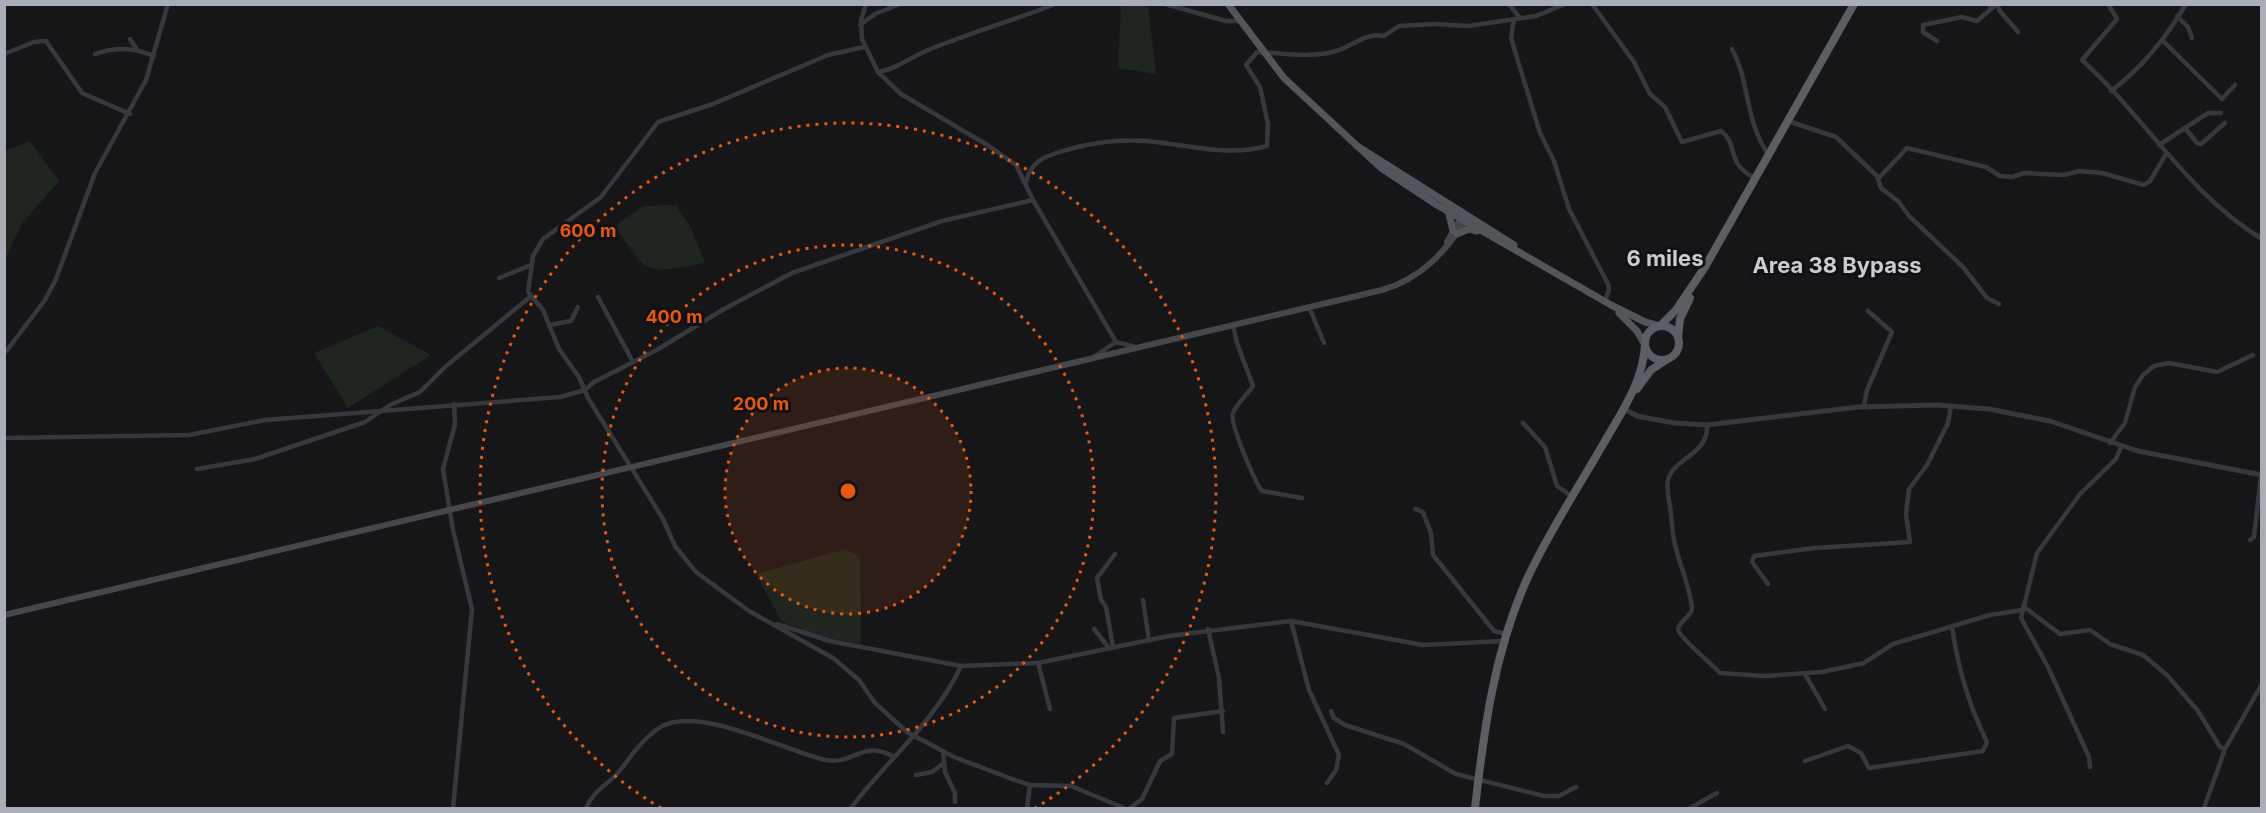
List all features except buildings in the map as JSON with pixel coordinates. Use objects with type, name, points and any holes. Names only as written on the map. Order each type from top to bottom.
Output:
[{"type":"highway","points":[[1625,407],[1651,370],[1676,352],[1680,319],[1705,267],[1854,4]]},
{"type":"highway","points":[[1477,808],[1478,780],[1488,702],[1504,638],[1527,580],[1625,407],[1643,369],[1647,334],[1660,326],[1677,310],[1705,267]]},
{"type":"highway","points":[[1660,326],[1672,330],[1678,341]]},
{"type":"highway","points":[[1645,345],[1653,357],[1667,359]]},
{"type":"main road","points":[[1228,4],[1263,52],[1307,101],[1381,168],[1446,210],[1464,218],[1608,304],[1645,322],[1660,326]]},
{"type":"main road","points":[[1357,146],[1366,149],[1487,235],[1532,259]]},
{"type":"main road","points":[[1446,210],[1452,218],[1455,233]]},
{"type":"main road","points":[[4,615],[1401,284],[1417,275],[1437,258],[1464,218]]},
{"type":"main road","points":[[1455,233],[1469,229],[1487,235]]},
{"type":"main road","points":[[1608,304],[1630,322],[1645,345]]},
{"type":"street","points":[[4,354],[50,291],[92,180],[130,114],[154,56],[168,4]]},
{"type":"street","points":[[860,24],[875,14],[900,4]]},
{"type":"street","points":[[878,72],[890,70],[925,51],[987,27],[1056,4]]},
{"type":"street","points":[[1165,4],[1226,21],[1240,21]]},
{"type":"street","points":[[1509,4],[1520,18]]},
{"type":"street","points":[[1026,182],[1032,166],[1040,159],[1093,143],[1146,141],[1214,150],[1267,146],[1268,124],[1263,96],[1258,82],[1246,64],[1257,52],[1332,52],[1374,35],[1384,36],[1399,26],[1445,24],[1468,26],[1545,13],[1564,4]]},
{"type":"street","points":[[1593,4],[1634,62],[1650,94],[1665,107],[1682,142],[1721,131],[1727,136],[1740,170],[1755,178]]},
{"type":"street","points":[[1937,41],[1923,32],[1922,26],[1962,17],[1977,21],[1990,6],[1998,4],[1999,10],[2018,32]]},
{"type":"street","points":[[2108,4],[2117,16],[2116,21],[2097,39],[2082,60],[2166,154],[2230,219],[2262,239]]},
{"type":"street","points":[[2111,91],[2136,71],[2163,40],[2186,4]]},
{"type":"street","points":[[866,5],[860,24],[864,47],[878,72],[901,94],[1009,159],[1026,182],[1033,200],[1116,342],[1136,347]]},
{"type":"street","points":[[2177,16],[2188,27],[2192,38]]},
{"type":"street","points":[[1514,19],[1511,38],[1540,133],[1554,161],[1569,209],[1608,284],[1608,304]]},
{"type":"street","points":[[130,39],[136,48],[154,56]]},
{"type":"street","points":[[4,54],[34,42],[46,40],[80,91],[130,114]]},
{"type":"street","points":[[2163,40],[2222,99],[2235,85]]},
{"type":"street","points":[[864,47],[828,55],[713,104],[658,122],[603,196],[543,238],[533,256],[531,265],[527,288],[530,297],[543,310],[559,350],[663,519],[675,546],[690,566],[749,611],[833,658],[859,680],[892,720],[914,736],[943,751],[1030,785],[1071,786],[1124,808]]},
{"type":"street","points":[[95,54],[110,49],[122,51],[136,48]]},
{"type":"street","points":[[1732,49],[1741,64],[1739,72],[1752,112],[1752,124],[1769,155]]},
{"type":"street","points":[[2159,145],[2208,113],[2221,113]]},
{"type":"street","points":[[1788,122],[1836,137],[1878,179],[1881,188],[1963,267],[1987,298],[1999,304]]},
{"type":"street","points":[[2185,128],[2197,143],[2201,144],[2225,123]]},
{"type":"street","points":[[1878,179],[1907,148],[1986,167],[2000,176],[2012,177],[2024,173],[2064,175],[2079,171],[2102,173],[2144,185],[2150,181],[2166,154]]},
{"type":"street","points":[[4,438],[189,435],[265,420],[383,409],[547,399],[585,390],[594,382],[792,273],[942,221],[1033,200]]},
{"type":"street","points":[[500,278],[531,265]]},
{"type":"street","points":[[197,469],[255,459],[350,429],[383,409],[420,392],[445,367],[530,297]]},
{"type":"street","points":[[598,297],[633,362]]},
{"type":"street","points":[[549,325],[571,321],[578,307]]},
{"type":"street","points":[[1309,307],[1324,343]]},
{"type":"street","points":[[1864,406],[1867,390],[1892,332],[1868,311]]},
{"type":"street","points":[[1233,325],[1252,386],[1233,412],[1233,423],[1240,442],[1262,491],[1302,498]]},
{"type":"street","points":[[1092,358],[1116,342]]},
{"type":"street","points":[[2110,442],[2124,423],[2138,381],[2154,366],[2169,363],[2217,372],[2253,355]]},
{"type":"street","points":[[453,808],[472,609],[443,469],[455,424],[454,404]]},
{"type":"street","points":[[1625,407],[1637,416],[1674,423],[1707,425],[1864,406],[1951,406],[1997,410],[2050,421],[2121,447],[2261,475],[2254,537],[2250,540]]},
{"type":"street","points":[[1768,584],[1752,562],[1754,556],[1815,548],[1910,542],[1906,514],[1909,489],[1927,465],[1948,423],[1951,406]]},
{"type":"street","points":[[1523,423],[1545,447],[1557,486],[1573,497]]},
{"type":"street","points":[[1707,425],[1707,435],[1703,441],[1693,454],[1673,471],[1668,483],[1675,543],[1686,577],[1692,608],[1690,614],[1680,623],[1679,633],[1720,673],[1805,674],[1864,663],[1893,644],[1990,615],[2022,608],[2060,634],[2090,630],[2110,644],[2146,658],[2175,684],[2225,749]]},
{"type":"street","points":[[2090,767],[2089,757],[2049,667],[2023,623],[2022,608],[2037,553],[2080,494],[2116,459],[2121,447]]},
{"type":"street","points":[[1415,509],[1422,512],[1431,533],[1433,555],[1494,631],[1504,638]]},
{"type":"street","points":[[1111,648],[1106,607],[1101,600],[1097,579],[1115,554]]},
{"type":"street","points":[[1143,600],[1149,640]]},
{"type":"street","points":[[775,624],[830,641],[961,666],[1038,663],[1208,629],[1291,621],[1423,645],[1504,638]]},
{"type":"street","points":[[1291,621],[1309,690],[1339,755],[1336,770],[1327,783]]},
{"type":"street","points":[[1805,761],[1848,746],[1861,753],[1869,768],[1983,751],[1986,742],[1973,718],[1952,627]]},
{"type":"street","points":[[1094,629],[1111,648]]},
{"type":"street","points":[[1208,629],[1219,678],[1224,732]]},
{"type":"street","points":[[1038,663],[1050,709]]},
{"type":"street","points":[[851,808],[927,722],[961,666]]},
{"type":"street","points":[[1805,674],[1825,709]]},
{"type":"street","points":[[2204,808],[2225,749],[2262,684]]},
{"type":"street","points":[[1130,808],[1142,799],[1160,760],[1172,754],[1174,718],[1223,711]]},
{"type":"street","points":[[1331,711],[1335,718],[1345,725],[1404,744],[1456,774],[1552,797],[1576,788]]},
{"type":"street","points":[[586,808],[591,798],[620,771],[632,752],[660,727],[677,722],[706,722],[823,760],[849,759],[860,751],[873,749],[894,757]]},
{"type":"street","points":[[943,751],[945,772],[955,793],[955,802]]},
{"type":"street","points":[[916,775],[932,772],[944,763]]},
{"type":"street","points":[[1027,808],[1030,785]]},
{"type":"street","points":[[1690,808],[1717,793]]},
{"type":"shaded area","points":[[1121,5],[1148,5],[1156,74],[1118,68]]},
{"type":"shaded area","points":[[30,141],[59,181],[23,222],[5,259],[5,151]]},
{"type":"shaded area","points":[[676,205],[691,228],[705,263],[670,269],[650,268],[635,255],[615,226],[643,206]]},
{"type":"shaded area","points":[[378,326],[431,355],[348,408],[314,353]]},
{"type":"shaded area","points":[[846,549],[860,558],[861,644],[826,638],[782,622],[756,574]]},
{"type":"district","name":"6 miles","points":[[1665,258]]},
{"type":"district","name":"Area 38 Bypass","points":[[1837,265]]}]
